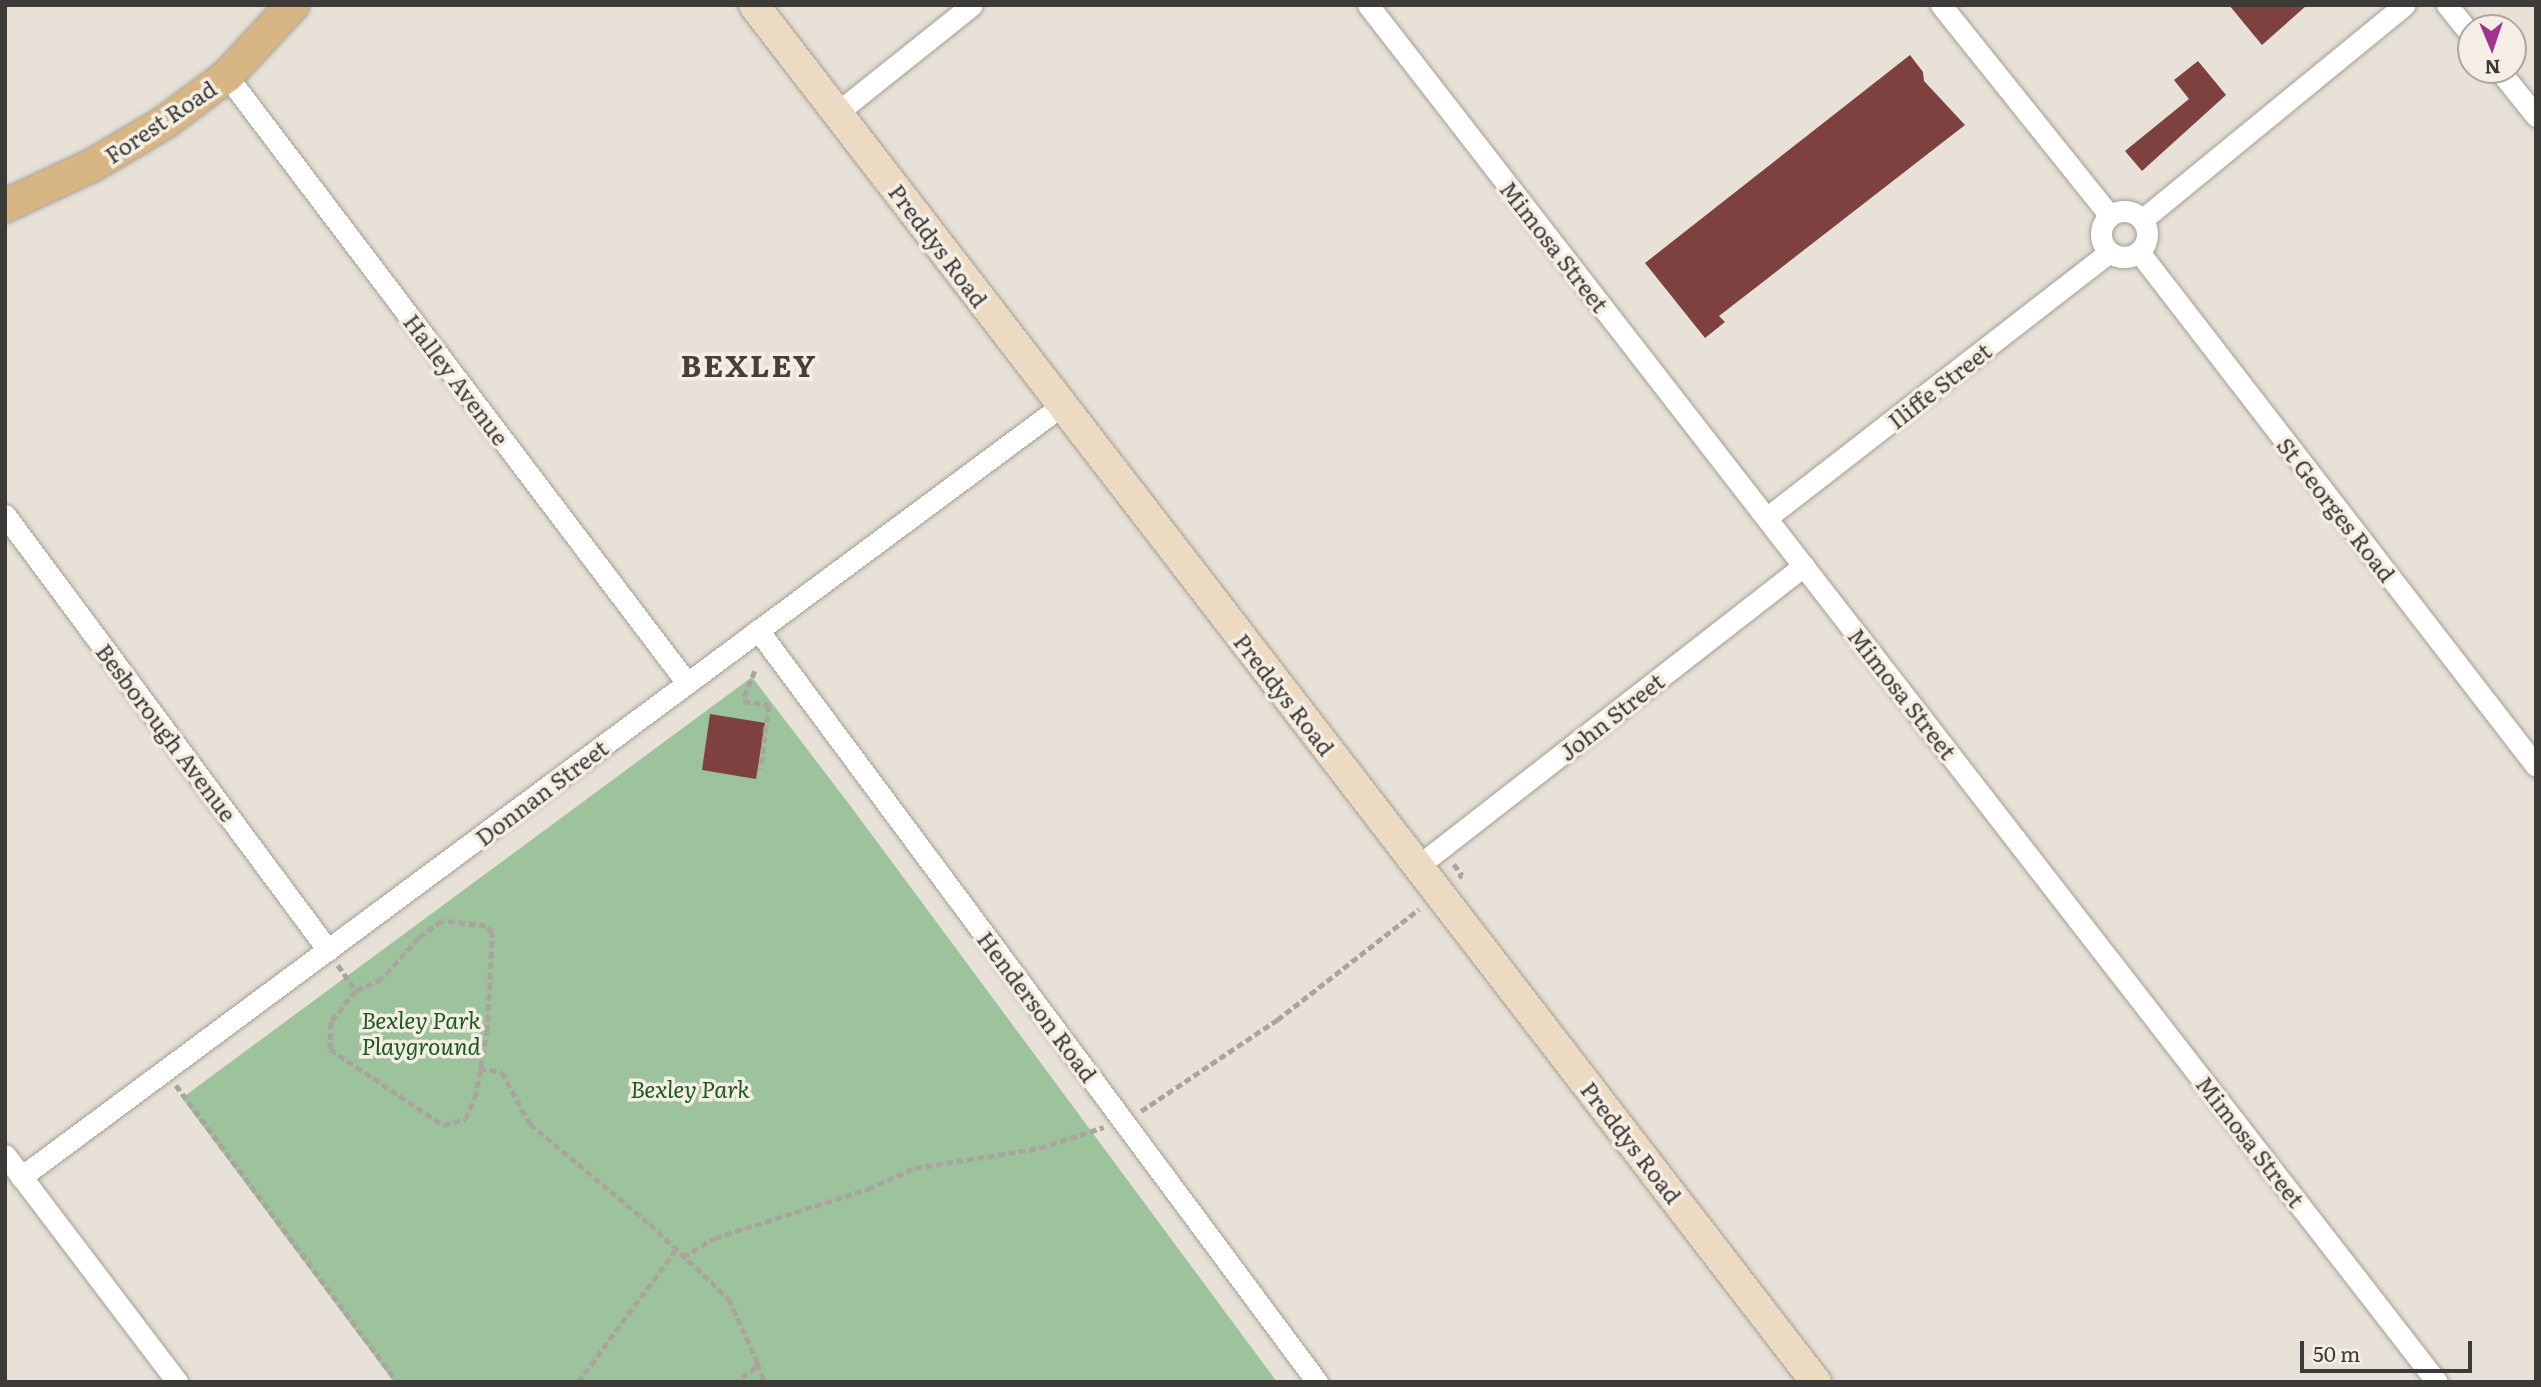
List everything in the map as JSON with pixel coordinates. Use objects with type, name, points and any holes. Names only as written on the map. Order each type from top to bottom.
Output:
[{"type":"main road","name":"Forest Road","points":[[5,206],[93,166],[164,123],[228,76],[293,5]]},
{"type":"main road","name":"Preddys Road","points":[[754,5],[1816,1382]]},
{"type":"street","points":[[838,112],[972,5]]},
{"type":"street","name":"Mimosa Street","points":[[1368,5],[1769,516],[1804,565],[2437,1382]]},
{"type":"street","points":[[1941,5],[2110,216]]},
{"type":"street","points":[[2143,219],[2404,5]]},
{"type":"street","name":"Halley Avenue","points":[[228,76],[687,682]]},
{"type":"street","points":[[2510,84],[2536,116]]},
{"type":"street","points":[[2123,211],[2143,219],[2147,240],[2139,252],[2124,258],[2109,252],[2101,234],[2110,216],[2123,211]]},
{"type":"street","name":"Iliffe Street","points":[[1769,516],[2109,252]]},
{"type":"street","name":"St Georges Road","points":[[2139,252],[2536,766]]},
{"type":"street","name":"Donnan Street","points":[[21,1177],[1061,406]]},
{"type":"street","name":"Besborough Avenue","points":[[5,514],[328,950]]},
{"type":"street","name":"John Street","points":[[1418,866],[1804,565]]},
{"type":"street","name":"Henderson Road","points":[[758,630],[1317,1382]]},
{"type":"street","points":[[5,1155],[177,1382]]},
{"type":"path","points":[[755,671],[743,701],[769,705],[761,768]]},
{"type":"path","points":[[1454,864],[1462,876]]},
{"type":"path","points":[[1153,1106],[1244,1038],[1277,1020],[1414,913]]},
{"type":"path","points":[[442,921],[486,926],[492,933],[487,1032],[470,1110],[458,1123],[443,1125],[330,1049],[331,1022],[356,991],[383,979],[419,938],[442,921]]},
{"type":"path","points":[[328,950],[356,991]]},
{"type":"path","points":[[478,1068],[502,1072],[530,1124],[650,1224],[675,1251],[729,1299],[765,1382]]},
{"type":"path","points":[[165,1070],[397,1382]]},
{"type":"path","points":[[683,1257],[715,1238],[868,1189],[915,1168],[1040,1148],[1099,1129]]},
{"type":"path","points":[[578,1382],[675,1251]]},
{"type":"path","points":[[737,1382],[755,1368],[756,1359]]},
{"type":"green space","name":"Bexley Park","points":[[752,677],[1277,1382],[394,1382],[182,1098]]},
{"type":"building","points":[[2229,5],[2307,5],[2262,45]]},
{"type":"building","points":[[1910,55],[1923,72],[1924,81],[1965,125],[1719,316],[1725,322],[1705,338],[1645,263]]},
{"type":"building","points":[[2198,61],[2226,95],[2142,171],[2125,151],[2189,99],[2174,80]]},
{"type":"building","points":[[710,714],[765,723],[756,779],[702,770]]},
{"type":"district","name":"BEXLEY","points":[[749,364]]},
{"type":"park label","name":"Bexley Park Playground","points":[[421,1032]]}]
